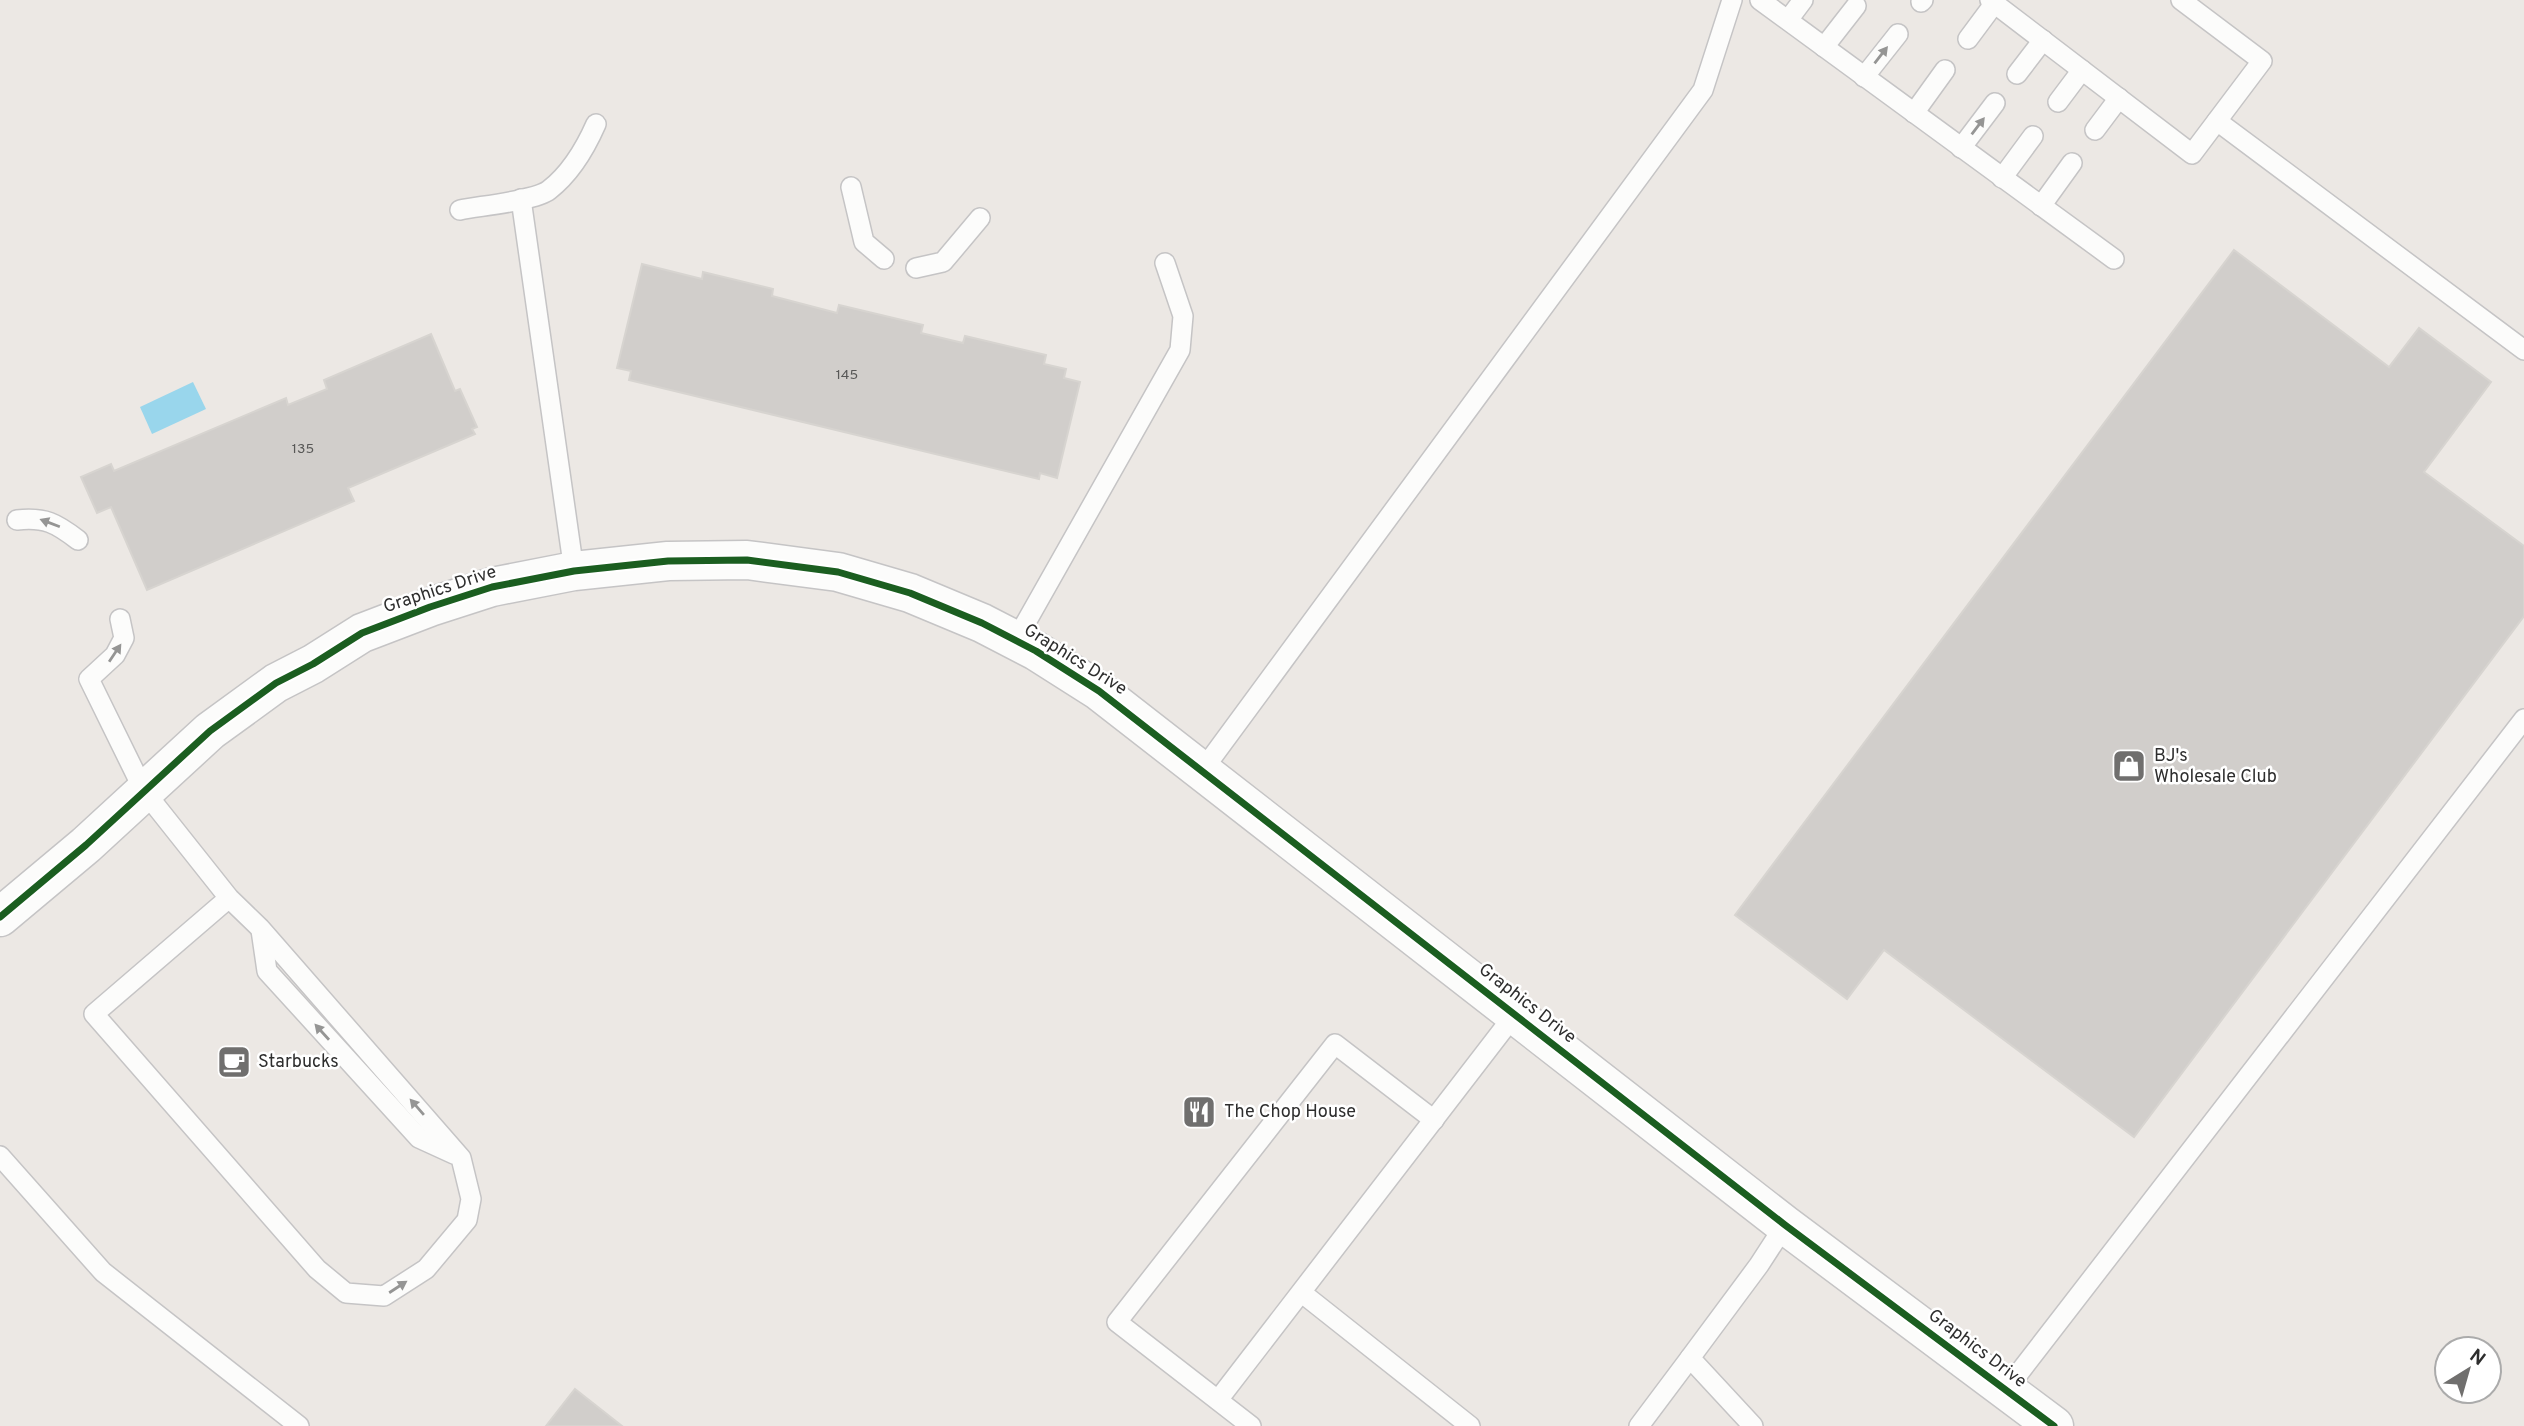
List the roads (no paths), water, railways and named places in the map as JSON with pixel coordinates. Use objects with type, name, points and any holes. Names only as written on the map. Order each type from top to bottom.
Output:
[{"type":"street","name":"Graphics Drive","points":[[0,917],[86,845],[210,731],[276,683],[313,664],[362,633],[492,587],[575,571],[668,561],[747,560],[838,572],[910,593],[982,623],[1016,640],[1099,691],[1785,1225],[2054,1426]]},
{"type":"lane","points":[[1202,771],[1703,90],[1732,0]]},
{"type":"lane","points":[[1760,0],[2114,259]]},
{"type":"lane","points":[[1788,20],[1803,0]]},
{"type":"lane","points":[[1968,39],[1992,2],[2192,154],[2262,61],[2181,0]]},
{"type":"lane","points":[[1824,47],[1856,6]]},
{"type":"lane","points":[[1864,76],[1898,33]]},
{"type":"lane","points":[[2017,74],[2043,40]]},
{"type":"lane","points":[[1914,113],[1945,70]]},
{"type":"lane","points":[[2059,102],[2081,70]]},
{"type":"lane","points":[[2095,130],[2119,98]]},
{"type":"lane","points":[[1961,148],[1995,103]]},
{"type":"lane","points":[[2217,121],[2524,350]]},
{"type":"lane","points":[[460,210],[521,200],[548,192],[583,153],[596,124]]},
{"type":"lane","points":[[2002,178],[2033,136]]},
{"type":"lane","points":[[2041,206],[2072,163]]},
{"type":"lane","points":[[851,187],[864,242],[884,259]]},
{"type":"lane","points":[[521,200],[575,571]]},
{"type":"lane","points":[[916,268],[943,262],[980,218]]},
{"type":"lane","points":[[1016,640],[1180,350],[1183,316],[1165,263]]},
{"type":"lane","points":[[17,520],[37,518],[60,526],[78,540]]},
{"type":"lane","points":[[120,619],[124,638],[115,655],[89,679],[144,791],[229,898],[260,928],[461,1158],[471,1199],[467,1220],[426,1269],[384,1296],[346,1293],[317,1269],[94,1014],[229,898]]},
{"type":"lane","points":[[2005,1391],[2524,719]]},
{"type":"lane","points":[[1218,1400],[1515,1014]]},
{"type":"lane","points":[[1251,1426],[1117,1322],[1335,1044],[1434,1120]]},
{"type":"lane","points":[[0,1156],[103,1272],[299,1426]]},
{"type":"lane","points":[[1639,1426],[1759,1265],[1785,1225]]},
{"type":"lane","points":[[1302,1293],[1470,1426]]},
{"type":"lane","points":[[1690,1358],[1753,1426]]},
{"type":"water","points":[[193,382],[206,409],[152,434],[140,407]]},
{"type":"place","name":"BJ's Wholesale Club","points":[[2129,766]]},
{"type":"place","name":"Starbucks","points":[[234,1062]]},
{"type":"place","name":"The Chop House","points":[[1199,1112]]}]
